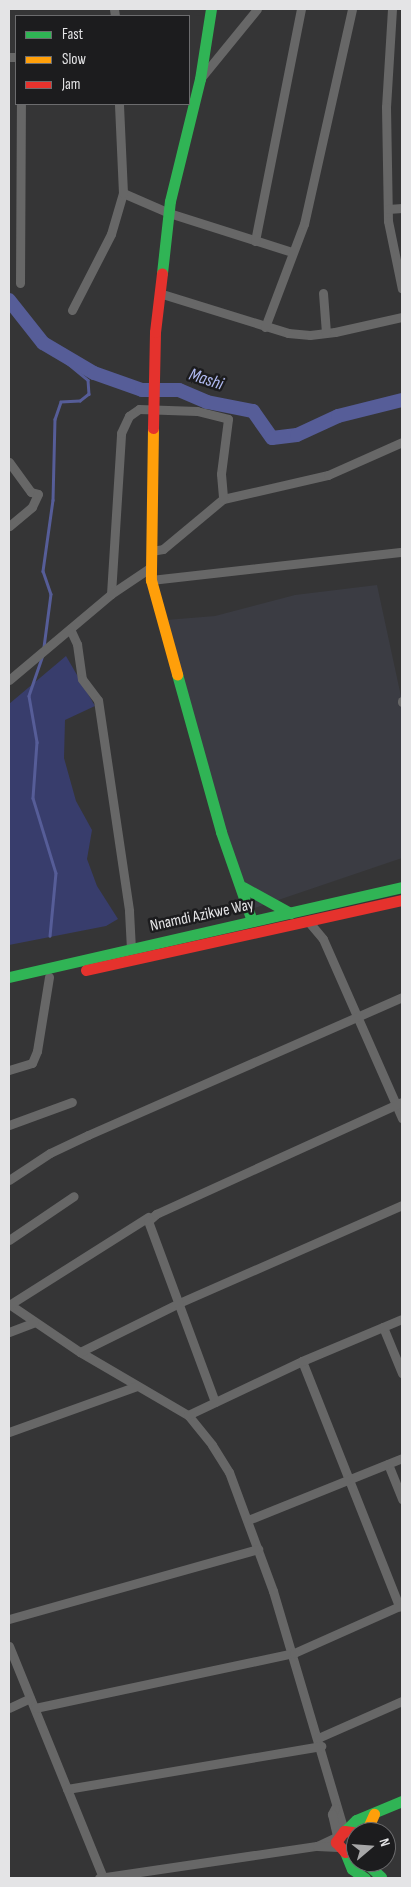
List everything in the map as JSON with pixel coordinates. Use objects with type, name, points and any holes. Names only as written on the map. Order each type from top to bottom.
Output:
[{"type":"main road","points":[[211,9],[200,80],[172,191],[159,294],[152,408],[151,580],[221,832],[243,887],[252,921]]},
{"type":"main road","points":[[243,887],[290,913]]},
{"type":"main road","name":"Nnamdi Azikwe Way","points":[[9,977],[402,887]]},
{"type":"main road","name":"Nnamdi Azikwe Way","points":[[9,988],[49,977],[402,900]]},
{"type":"main road","points":[[341,1839],[356,1820],[402,1801]]},
{"type":"main road","points":[[370,1822],[374,1814]]},
{"type":"main road","points":[[341,1839],[346,1838]]},
{"type":"main road","points":[[341,1839],[346,1841]]},
{"type":"main road","points":[[341,1839],[348,1864],[359,1877]]},
{"type":"street","points":[[200,80],[257,9]]},
{"type":"street","points":[[255,241],[301,9]]},
{"type":"street","points":[[264,327],[304,224],[352,9]]},
{"type":"street","points":[[392,9],[386,107],[388,209],[396,270],[402,289]]},
{"type":"street","points":[[20,283],[21,105]]},
{"type":"street","points":[[72,310],[111,234],[123,193],[120,105]]},
{"type":"street","points":[[123,193],[169,213],[292,252]]},
{"type":"street","points":[[388,209],[402,208]]},
{"type":"street","points":[[323,293],[326,333]]},
{"type":"street","points":[[159,294],[264,327],[303,334],[326,333],[402,318]]},
{"type":"street","points":[[111,594],[120,433],[123,424],[139,409],[197,411],[228,419],[221,474],[223,499]]},
{"type":"street","points":[[151,551],[163,548],[223,499],[328,475],[402,442]]},
{"type":"street","points":[[9,462],[31,492],[38,494],[32,507],[9,526]]},
{"type":"street","points":[[151,580],[402,552]]},
{"type":"street","points":[[9,678],[111,594],[151,567]]},
{"type":"street","points":[[66,631],[77,644],[82,679],[98,700],[129,911],[131,948]]},
{"type":"street","points":[[308,921],[323,939],[356,1016],[399,1104],[402,1118]]},
{"type":"street","points":[[9,1070],[32,1063],[37,1051],[49,977]]},
{"type":"street","points":[[9,1180],[29,1165],[79,1139],[402,997]]},
{"type":"street","points":[[9,1125],[72,1102]]},
{"type":"street","points":[[215,1402],[179,1302],[149,1230],[148,1221],[156,1214],[399,1104]]},
{"type":"street","points":[[9,1240],[74,1196]]},
{"type":"street","points":[[80,1352],[179,1302],[402,1205]]},
{"type":"street","points":[[9,1646],[67,1788],[101,1878],[317,1846],[341,1839],[319,1742],[294,1653],[248,1520],[229,1472],[201,1429],[188,1414],[80,1352],[33,1323],[9,1304],[148,1217]]},
{"type":"street","points":[[188,1414],[302,1361],[402,1319]]},
{"type":"street","points":[[9,1332],[33,1323]]},
{"type":"street","points":[[383,1327],[402,1373]]},
{"type":"street","points":[[35,1708],[294,1653],[401,1605],[348,1480],[302,1361]]},
{"type":"street","points":[[9,1432],[137,1386]]},
{"type":"street","points":[[248,1520],[402,1458]]},
{"type":"street","points":[[388,1464],[402,1499]]},
{"type":"street","points":[[9,1619],[258,1549]]},
{"type":"street","points":[[9,1708],[30,1698]]},
{"type":"street","points":[[67,1788],[319,1742],[402,1701]]},
{"type":"shaded area","points":[[377,585],[402,701],[402,858],[243,912],[166,620],[215,616],[295,595]]},
{"type":"shaded area","points":[[66,656],[95,706],[65,720],[64,758],[76,801],[92,830],[87,859],[97,886],[118,919],[106,926],[9,945],[9,704]]},
{"type":"waterway","name":"Mashi","points":[[9,300],[43,343],[94,373],[142,390],[179,390],[207,402],[253,411],[272,438],[297,435],[338,416],[402,400]]},
{"type":"waterway","points":[[43,343],[88,380],[89,394],[80,401],[61,402],[55,419],[53,500],[43,571],[51,594],[44,647]]},
{"type":"waterway","points":[[43,655],[29,696],[37,742],[33,798],[56,873],[50,936]]},
{"type":"traffic: fast","points":[[162,273],[170,201],[200,79],[211,9]]},
{"type":"traffic: fast","points":[[177,674],[221,832],[252,921]]},
{"type":"traffic: fast","points":[[243,887],[290,913]]},
{"type":"traffic: fast","points":[[9,977],[402,887]]},
{"type":"traffic: fast","points":[[354,1822],[402,1801]]},
{"type":"traffic: fast","points":[[345,1852],[352,1869],[365,1878]]},
{"type":"traffic: fast","points":[[376,1872],[381,1877]]},
{"type":"traffic: slow","points":[[153,428],[151,580],[177,674]]},
{"type":"traffic: slow","points":[[370,1822],[374,1814]]},
{"type":"traffic: jam","points":[[153,428],[155,332],[162,273]]},
{"type":"traffic: jam","points":[[86,970],[402,900]]},
{"type":"traffic: jam","points":[[346,1831],[344,1831],[336,1842],[346,1851]]}]
